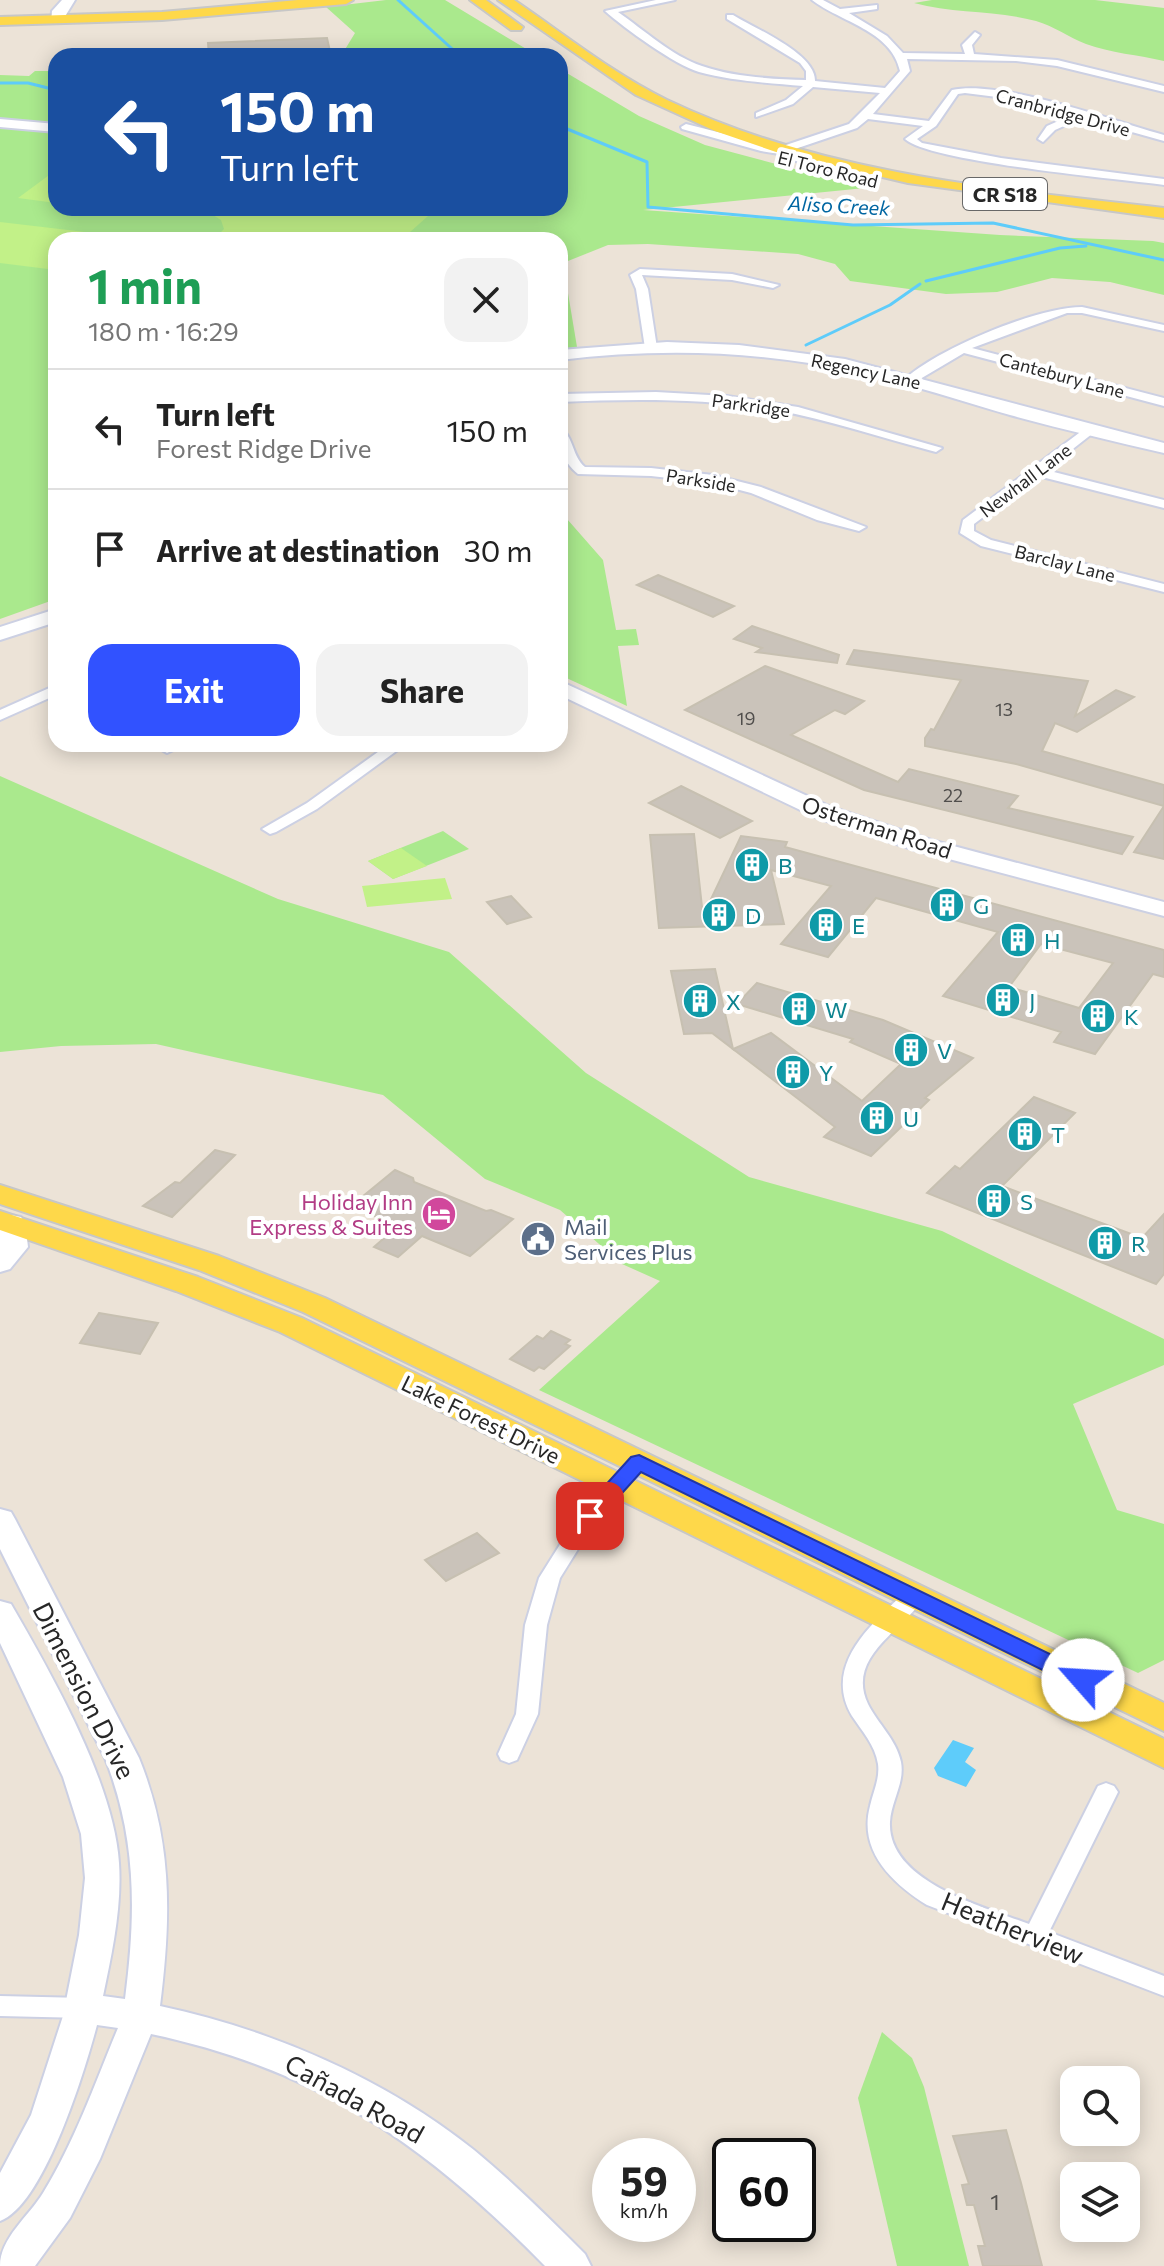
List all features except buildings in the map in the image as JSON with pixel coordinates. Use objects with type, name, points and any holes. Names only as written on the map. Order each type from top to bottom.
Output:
[{"type":"main road","points":[[0,12],[254,0]]},
{"type":"main road","points":[[0,21],[61,10],[233,11],[346,0]]},
{"type":"main road","points":[[477,0],[531,38]]},
{"type":"main road","name":"El Toro Road","points":[[505,0],[660,101],[701,120],[795,151],[946,185],[1164,213]]},
{"type":"main road","points":[[518,0],[551,23],[553,32]]},
{"type":"main road","name":"El Toro Road","points":[[568,63],[644,110],[686,127],[799,163],[995,202],[1164,223]]},
{"type":"main road","name":"Lake Forest Drive","points":[[8,1213],[291,1325],[628,1474],[901,1609],[1164,1755]]},
{"type":"main road","name":"Lake Forest Drive","points":[[901,1609],[1164,1718]]},
{"type":"street","points":[[671,0],[612,9],[612,13],[681,60],[700,69],[748,78],[887,91]]},
{"type":"street","points":[[816,0],[894,45],[902,56],[905,71],[866,116],[840,132],[819,136],[795,151],[800,159],[868,179]]},
{"type":"street","points":[[838,12],[874,7]]},
{"type":"street","points":[[730,17],[804,61],[811,72],[810,84],[795,99],[759,115]]},
{"type":"street","points":[[970,56],[967,45],[975,35]]},
{"type":"street","points":[[902,56],[970,56],[1057,63],[1164,89]]},
{"type":"street","name":"Cranbridge Drive","points":[[932,124],[955,92],[961,90],[1014,96],[1164,138]]},
{"type":"street","points":[[1043,139],[1051,128],[1083,114]]},
{"type":"street","points":[[866,116],[932,124]]},
{"type":"street","points":[[0,123],[48,127]]},
{"type":"street","points":[[932,124],[910,139],[911,142],[1001,161],[1164,182]]},
{"type":"street","name":"El Toro Road","points":[[686,127],[795,151]]},
{"type":"street","points":[[651,348],[642,289],[636,281],[636,275],[640,272],[732,277],[773,285]]},
{"type":"street","points":[[911,379],[960,348],[1073,309],[1164,328]]},
{"type":"street","name":"Regency Lane","points":[[568,354],[651,348],[788,356],[911,379],[994,405],[1164,448]]},
{"type":"street","name":"Cantebury Lane","points":[[960,348],[1164,402]]},
{"type":"street","name":"Parkridge","points":[[568,398],[649,395],[752,403],[841,421],[936,448]]},
{"type":"street","name":"Newhall Lane","points":[[967,533],[968,523],[1091,430]]},
{"type":"street","name":"Parkside","points":[[568,452],[573,464],[582,471],[651,472],[713,479],[756,490],[822,517],[859,527]]},
{"type":"street","points":[[1037,472],[1164,504]]},
{"type":"street","name":"Barclay Lane","points":[[967,533],[986,543],[1164,588]]},
{"type":"street","points":[[0,634],[48,618]]},
{"type":"street","name":"Osterman Road","points":[[568,691],[784,795],[850,822],[1164,909]]},
{"type":"street","points":[[0,716],[48,693]]},
{"type":"street","points":[[270,829],[312,806],[388,752]]},
{"type":"street","points":[[0,1263],[14,1247],[8,1213]]},
{"type":"street","points":[[509,1754],[528,1712],[534,1631],[542,1596],[561,1556],[590,1516],[628,1474]]},
{"type":"street","name":"Dimension Drive","points":[[0,1519],[122,1758],[136,1793],[151,1880],[151,1935],[141,2015],[87,2148],[56,2206],[12,2266]]},
{"type":"street","name":"Heatherview","points":[[901,1609],[862,1650],[852,1684],[861,1716],[888,1757],[890,1781],[877,1826],[889,1860],[915,1885],[936,1898],[1164,1986]]},
{"type":"street","name":"Dimension Drive","points":[[0,1612],[79,1771],[98,1836],[104,1885],[84,2008],[42,2135],[0,2204]]},
{"type":"street","points":[[1035,1936],[1106,1792]]},
{"type":"street","name":"Cañada Road","points":[[0,2006],[84,2008],[141,2015],[274,2053],[379,2106],[441,2147],[501,2196],[571,2266]]},
{"type":"green space","points":[[386,0],[445,0],[525,48],[346,48],[355,33],[326,7]]},
{"type":"green space","points":[[932,0],[1095,0],[1164,8],[1164,61],[1095,47],[1036,21],[914,3]]},
{"type":"green space","points":[[35,71],[48,71],[48,216],[568,216],[568,74],[639,116],[705,145],[865,188],[643,210],[1000,235],[1153,241],[1164,243],[1164,295],[1110,282],[1052,278],[997,292],[946,294],[850,281],[835,264],[798,254],[648,244],[608,245],[568,261],[568,232],[48,232],[48,602],[0,619],[0,75],[29,76]]},
{"type":"green space","points":[[48,176],[48,202],[18,198]]},
{"type":"green space","points":[[215,216],[428,216],[410,232],[221,232],[224,229],[221,220]]},
{"type":"green space","points":[[0,222],[85,232],[48,232],[48,269],[0,263]]},
{"type":"green space","points":[[568,293],[577,347],[568,349]]},
{"type":"green space","points":[[568,520],[603,560],[616,630],[636,629],[639,645],[618,646],[627,706],[568,679]]},
{"type":"green space","points":[[0,776],[278,899],[449,952],[586,1073],[749,1177],[942,1231],[1164,1339],[1164,1365],[1073,1404],[1117,1510],[1164,1524],[1164,1660],[1138,1673],[539,1390],[660,1281],[622,1264],[560,1210],[485,1179],[383,1095],[156,1044],[61,1046],[0,1052]]},
{"type":"green space","points":[[443,831],[469,849],[393,879],[368,861]]},
{"type":"green space","points":[[401,848],[427,866],[393,879],[368,861]]},
{"type":"green space","points":[[445,878],[452,899],[367,907],[362,886]]},
{"type":"green space","points":[[882,2032],[912,2058],[924,2087],[969,2266],[897,2266],[858,2098]]},
{"type":"water","points":[[953,1740],[974,1748],[965,1762],[976,1770],[966,1787],[938,1776],[934,1768]]},
{"type":"waterway","name":"Aliso Creek","points":[[398,0],[451,48]]},
{"type":"waterway","points":[[0,83],[28,83],[48,88]]},
{"type":"waterway","name":"Aliso Creek","points":[[568,129],[647,162],[648,207],[853,225],[993,223],[1164,260]]},
{"type":"waterway","points":[[926,281],[1060,248],[1086,246]]},
{"type":"waterway","points":[[806,345],[890,305],[920,284]]},
{"type":"place","name":"B","points":[[752,865]]},
{"type":"place","name":"G","points":[[947,905]]},
{"type":"place","name":"D","points":[[719,915]]},
{"type":"place","name":"E","points":[[826,925]]},
{"type":"place","name":"H","points":[[1018,940]]},
{"type":"place","name":"J","points":[[1003,1000]]},
{"type":"place","name":"X","points":[[700,1001]]},
{"type":"place","name":"W","points":[[799,1009]]},
{"type":"place","name":"K","points":[[1098,1016]]},
{"type":"place","name":"V","points":[[911,1050]]},
{"type":"place","name":"Y","points":[[793,1072]]},
{"type":"place","name":"U","points":[[877,1118]]},
{"type":"place","name":"T","points":[[1025,1134]]},
{"type":"place","name":"S","points":[[994,1201]]},
{"type":"place","name":"Holiday Inn Express & Suites","points":[[439,1214]]},
{"type":"place","name":"Mail Services Plus","points":[[538,1239]]},
{"type":"place","name":"R","points":[[1105,1243]]},
{"type":"route","points":[[590,1516],[639,1462],[1083,1680]]}]
